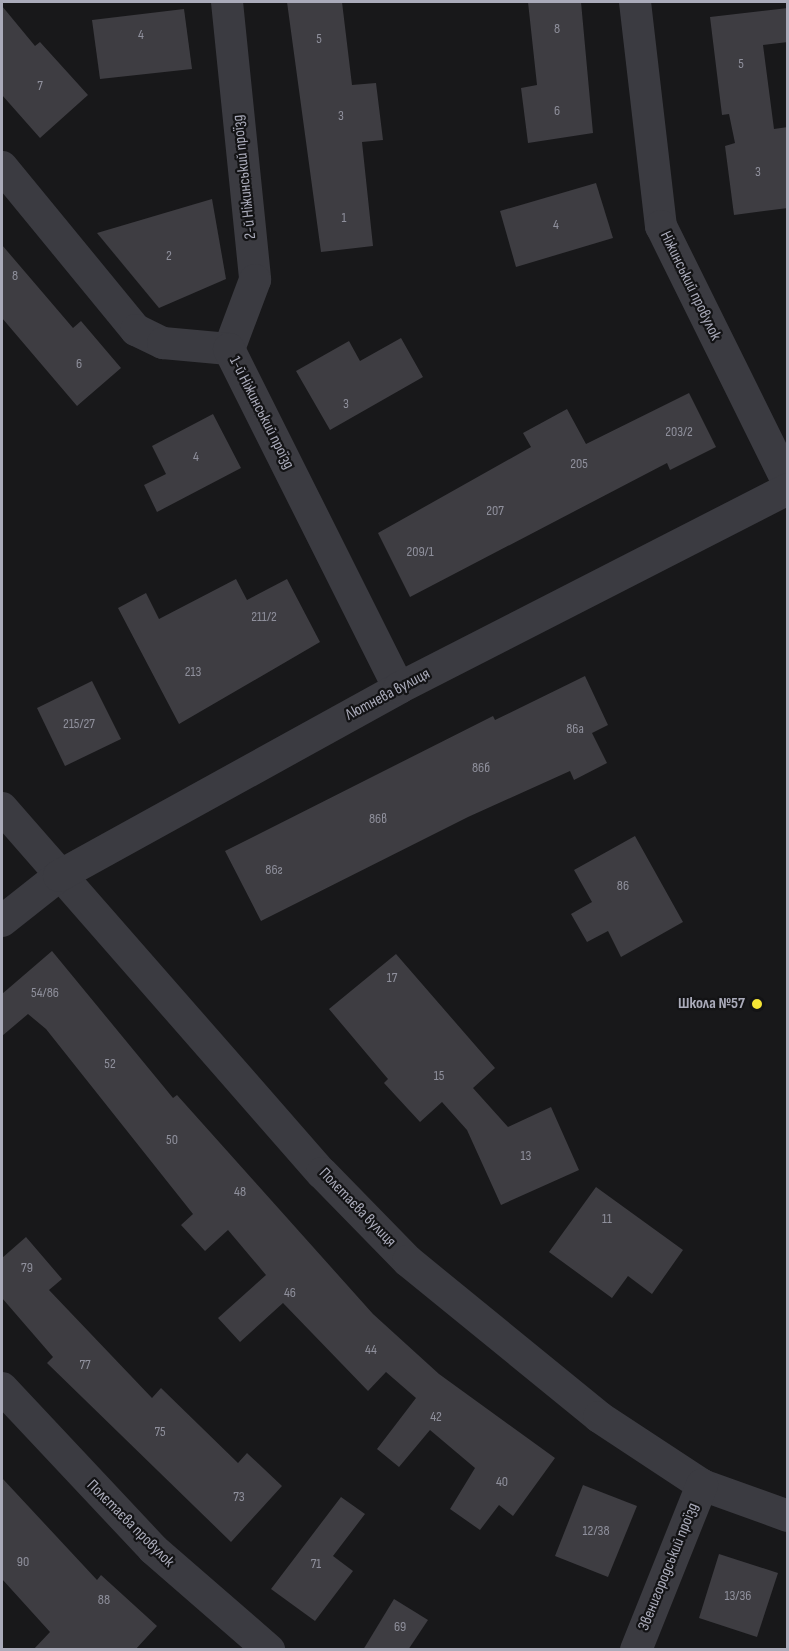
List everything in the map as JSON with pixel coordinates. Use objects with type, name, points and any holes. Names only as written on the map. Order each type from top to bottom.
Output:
[{"type":"street","name":"2-й Ніжинський проїзд","points":[[227,2],[255,280],[229,349]]},
{"type":"street","name":"Ніжинський провулок","points":[[634,2],[662,226],[788,483]]},
{"type":"street","name":"1-й Ніжинський проїзд","points":[[2,167],[136,330],[163,343],[229,349],[399,688]]},
{"type":"street","name":"Лютнева вулиця","points":[[2,921],[59,876],[399,688],[788,489]]},
{"type":"street","name":"Полєтаєва вулиця","points":[[2,808],[59,876],[322,1173],[408,1261],[599,1418],[702,1485],[788,1516]]},
{"type":"street","name":"Полєтаєва провулок","points":[[2,1388],[153,1549],[268,1650]]},
{"type":"street","name":"Звенигородський проїзд","points":[[636,1650],[702,1485]]},
{"type":"building","points":[[287,2],[342,2],[352,85],[376,83],[383,140],[362,142],[373,246],[321,252]]},
{"type":"building","points":[[528,2],[581,2],[593,133],[528,143],[521,88],[537,85]]},
{"type":"building","points":[[2,6],[35,46],[40,42],[88,95],[40,138],[2,95]]},
{"type":"building","points":[[788,8],[788,42],[763,45],[774,129],[788,127],[788,208],[734,215],[725,146],[735,143],[729,114],[722,115],[710,17]]},
{"type":"building","points":[[184,9],[192,69],[100,79],[92,20]]},
{"type":"building","points":[[596,183],[613,238],[516,267],[500,211]]},
{"type":"building","points":[[212,199],[226,279],[159,308],[97,233]]},
{"type":"building","points":[[2,245],[73,328],[81,321],[121,368],[77,406],[2,318]]},
{"type":"building","points":[[401,338],[423,377],[330,430],[296,371],[349,341],[360,361]]},
{"type":"building","points":[[689,393],[716,447],[670,470],[667,463],[410,597],[378,533],[531,447],[523,433],[567,409],[586,444]]},
{"type":"building","points":[[213,414],[241,468],[157,512],[144,485],[166,474],[152,446]]},
{"type":"building","points":[[236,579],[247,600],[287,579],[320,642],[179,724],[118,608],[146,593],[159,619]]},
{"type":"building","points":[[585,676],[608,725],[592,733],[607,763],[574,780],[570,771],[468,817],[261,921],[225,851],[493,716],[495,720]]},
{"type":"building","points":[[92,681],[121,739],[65,766],[37,708]]},
{"type":"building","points":[[635,836],[683,922],[621,957],[608,931],[587,942],[571,914],[592,902],[574,870]]},
{"type":"building","points":[[52,951],[173,1098],[177,1095],[373,1314],[439,1374],[555,1458],[513,1516],[499,1505],[480,1530],[450,1509],[475,1468],[430,1430],[399,1467],[377,1449],[416,1398],[386,1372],[368,1391],[283,1303],[240,1342],[218,1318],[266,1275],[228,1230],[205,1251],[181,1225],[193,1214],[46,1029],[28,1014],[2,1036],[2,994]]},
{"type":"building","points":[[396,954],[495,1068],[473,1088],[508,1127],[551,1107],[579,1170],[501,1205],[467,1130],[442,1102],[420,1122],[384,1083],[388,1079],[329,1009]]},
{"type":"building","points":[[596,1187],[683,1250],[652,1294],[628,1276],[612,1298],[549,1252]]},
{"type":"building","points":[[26,1237],[62,1279],[49,1290],[152,1398],[161,1388],[238,1463],[247,1453],[282,1486],[231,1542],[47,1363],[53,1357],[2,1298],[2,1258]]},
{"type":"building","points":[[2,1478],[97,1580],[101,1575],[157,1626],[135,1650],[33,1650],[50,1632],[2,1579]]},
{"type":"building","points":[[583,1485],[637,1506],[608,1577],[555,1556]]},
{"type":"building","points":[[341,1497],[365,1514],[333,1556],[353,1571],[315,1621],[271,1589]]},
{"type":"building","points":[[719,1554],[778,1573],[757,1637],[699,1618]]},
{"type":"building","points":[[394,1599],[428,1620],[408,1650],[363,1650]]},
{"type":"place","name":"Школа №57","points":[[757,1004]]}]
